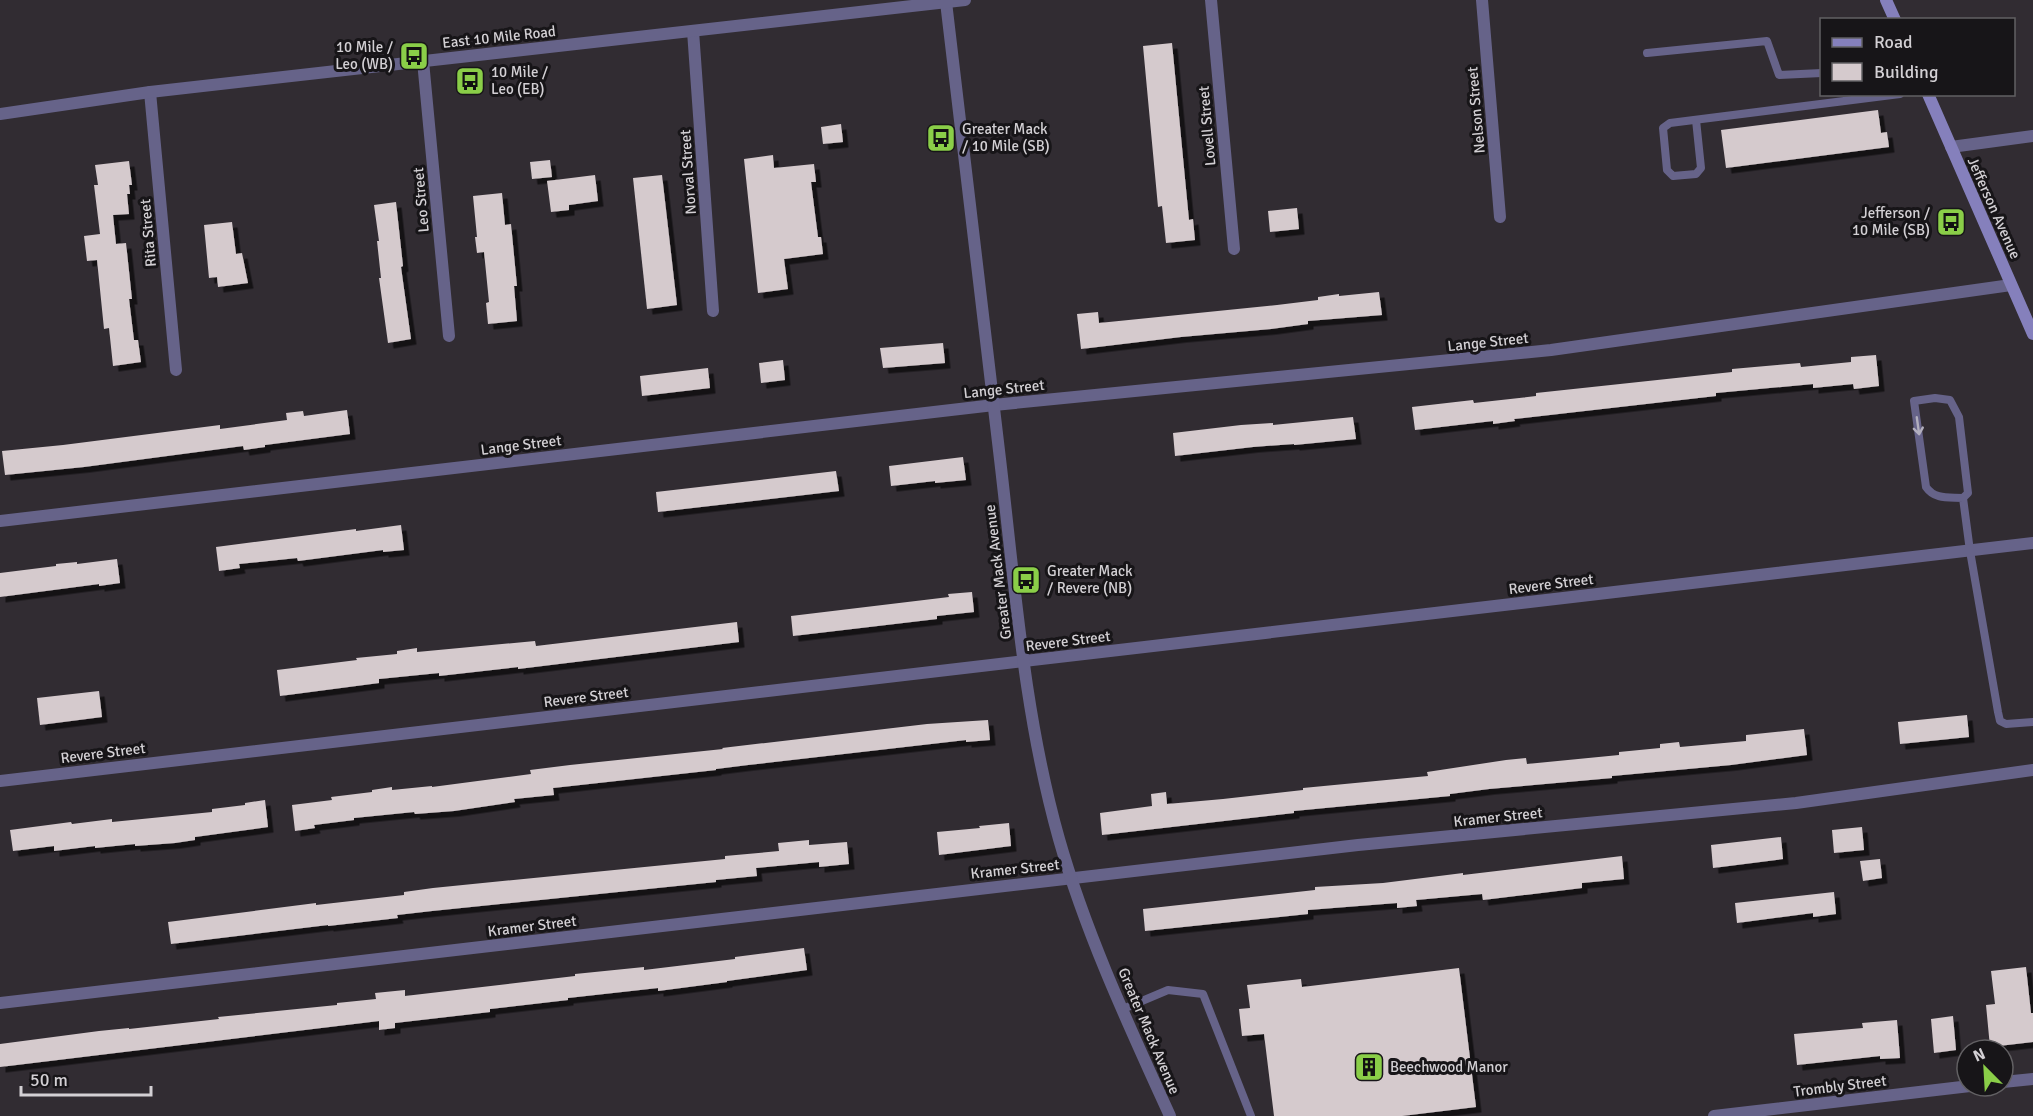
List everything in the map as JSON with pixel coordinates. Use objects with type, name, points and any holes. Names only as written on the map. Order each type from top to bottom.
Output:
[{"type":"main road","points":[[1886,0],[1894,18]]},
{"type":"main road","name":"Jefferson Avenue","points":[[1929,96],[2033,334]]},
{"type":"street","name":"East 10 Mile Road","points":[[0,114],[150,92],[693,31],[892,4],[965,0]]},
{"type":"street","name":"Lovell Street","points":[[1211,0],[1234,249]]},
{"type":"street","name":"Nelson Street","points":[[1482,0],[1500,217]]},
{"type":"street","name":"Greater Mack Avenue","points":[[946,2],[1023,661],[1032,721],[1059,838],[1071,878],[1100,956],[1170,1116]]},
{"type":"street","name":"Norval Street","points":[[693,31],[713,311]]},
{"type":"street","name":"Leo Street","points":[[423,60],[449,336]]},
{"type":"street","name":"Rita Street","points":[[150,92],[176,370]]},
{"type":"street","points":[[1951,147],[2033,136]]},
{"type":"street","name":"Lange Street","points":[[0,521],[994,405],[1551,350],[2011,285]]},
{"type":"street","name":"Revere Street","points":[[0,781],[2033,543]]},
{"type":"street","name":"Kramer Street","points":[[0,1003],[1358,845],[1796,803],[2033,770]]},
{"type":"street","points":[[2015,1081],[2033,1079]]},
{"type":"street","name":"Trombly Street","points":[[1714,1116],[1955,1088]]},
{"type":"lane","points":[[1647,53],[1767,41],[1779,75],[1820,73]]},
{"type":"lane","points":[[1696,120],[1701,168],[1696,174],[1673,176],[1667,170],[1663,128],[1670,123],[1884,96]]},
{"type":"lane","points":[[1935,398],[1950,400],[1959,417],[1968,493],[1963,498],[1936,496],[1931,494],[1926,487],[1914,401],[1935,398]]},
{"type":"lane","points":[[1963,498],[2000,721],[2006,724],[2033,722]]},
{"type":"lane","points":[[1123,1010],[1168,990],[1203,994],[1251,1116]]},
{"type":"building","points":[[1172,43],[1189,220],[1193,219],[1195,240],[1166,243],[1162,206],[1158,207],[1143,46]]},
{"type":"building","points":[[1878,110],[1881,133],[1887,132],[1889,147],[1726,168],[1721,130]]},
{"type":"building","points":[[841,124],[843,142],[823,144],[821,127]]},
{"type":"building","points":[[773,155],[774,168],[814,164],[816,182],[811,182],[818,237],[821,237],[823,254],[784,259],[788,289],[758,293],[744,159]]},
{"type":"building","points":[[550,160],[552,177],[532,179],[530,162]]},
{"type":"building","points":[[129,161],[132,185],[129,185],[130,194],[127,194],[129,214],[113,215],[116,244],[126,243],[134,340],[138,340],[141,362],[113,366],[109,328],[104,329],[97,260],[87,261],[84,236],[100,234],[94,185],[98,185],[95,165]]},
{"type":"building","points":[[595,175],[598,201],[569,205],[569,210],[551,212],[547,181]]},
{"type":"building","points":[[662,175],[677,305],[647,309],[633,178]]},
{"type":"building","points":[[502,193],[505,225],[511,224],[517,286],[514,286],[517,321],[488,324],[486,303],[489,302],[484,252],[477,253],[473,196]]},
{"type":"building","points":[[396,202],[403,266],[401,267],[411,339],[388,343],[379,278],[381,278],[377,241],[379,241],[374,205]]},
{"type":"building","points":[[1297,208],[1299,229],[1270,232],[1268,211]]},
{"type":"building","points":[[232,222],[236,254],[242,253],[248,283],[218,287],[217,277],[209,278],[204,225]]},
{"type":"building","points":[[1379,292],[1382,315],[1308,321],[1308,324],[1271,329],[1081,349],[1077,314],[1098,312],[1099,323],[1277,305],[1318,300],[1318,297],[1339,294],[1339,296]]},
{"type":"building","points":[[943,343],[945,363],[883,368],[880,348]]},
{"type":"building","points":[[1876,355],[1879,386],[1854,389],[1853,384],[1813,388],[1813,384],[1716,393],[1716,396],[1514,419],[1515,421],[1493,424],[1493,421],[1415,430],[1412,407],[1536,396],[1536,393],[1732,372],[1732,369],[1800,363],[1801,367],[1851,362],[1851,357]]},
{"type":"building","points":[[783,360],[785,380],[761,383],[759,363]]},
{"type":"building","points":[[708,368],[710,388],[642,396],[640,376]]},
{"type":"building","points":[[347,410],[350,434],[265,445],[265,447],[244,450],[243,446],[5,475],[2,451],[220,425],[220,429],[287,420],[286,413],[303,411],[304,416]]},
{"type":"building","points":[[1353,417],[1356,439],[1175,456],[1173,433],[1241,425],[1273,423],[1273,425]]},
{"type":"building","points":[[963,457],[966,480],[891,486],[889,466]]},
{"type":"building","points":[[836,471],[839,491],[658,512],[656,492]]},
{"type":"building","points":[[401,525],[404,550],[383,552],[383,550],[298,561],[297,558],[239,564],[240,568],[219,571],[216,547]]},
{"type":"building","points":[[117,559],[120,583],[0,597],[0,573],[56,566],[56,564]]},
{"type":"building","points":[[972,592],[974,612],[937,616],[937,619],[793,636],[791,616],[949,597],[948,594]]},
{"type":"building","points":[[737,622],[739,642],[518,669],[518,667],[439,676],[439,673],[379,679],[379,683],[280,696],[277,670],[397,654],[397,651],[417,648],[417,652],[535,641],[536,646]]},
{"type":"building","points":[[99,691],[102,717],[40,725],[37,698]]},
{"type":"building","points":[[1967,715],[1969,737],[1900,744],[1898,722]]},
{"type":"building","points":[[988,720],[990,740],[966,742],[966,740],[553,788],[554,795],[514,799],[515,802],[454,811],[354,818],[354,820],[314,825],[315,828],[295,831],[292,805],[332,800],[331,797],[372,792],[372,790],[392,787],[392,790],[432,787],[531,774],[530,770],[570,765],[927,724]]},
{"type":"building","points":[[1804,729],[1807,755],[1731,765],[1612,776],[1612,778],[1489,789],[1450,794],[1450,796],[1294,811],[1294,813],[1102,835],[1100,813],[1152,806],[1151,794],[1166,792],[1167,804],[1223,799],[1303,790],[1303,788],[1428,776],[1427,772],[1506,760],[1526,758],[1527,764],[1619,755],[1619,752],[1660,748],[1660,744],[1679,742],[1680,747],[1746,741],[1746,735]]},
{"type":"building","points":[[265,800],[268,827],[195,837],[195,840],[175,843],[95,848],[95,846],[54,851],[54,846],[13,851],[10,830],[71,822],[72,824],[112,819],[112,822],[212,812],[212,809]]},
{"type":"building","points":[[1009,823],[1011,846],[939,855],[937,832]]},
{"type":"building","points":[[1862,827],[1864,850],[1834,853],[1832,830]]},
{"type":"building","points":[[1781,837],[1783,859],[1713,868],[1711,845]]},
{"type":"building","points":[[809,840],[809,845],[847,842],[849,864],[819,867],[819,862],[756,868],[757,876],[716,880],[716,882],[432,911],[397,915],[398,918],[171,944],[168,922],[316,903],[316,905],[404,895],[404,892],[433,888],[725,859],[725,856],[779,851],[778,843]]},
{"type":"building","points":[[1622,856],[1624,879],[1582,883],[1582,888],[1483,900],[1482,894],[1416,900],[1417,906],[1397,908],[1397,903],[1308,910],[1308,914],[1145,931],[1143,909],[1315,890],[1315,887],[1383,883],[1463,873],[1463,875]]},
{"type":"building","points":[[1880,859],[1882,878],[1863,881],[1860,861]]},
{"type":"building","points":[[1834,892],[1836,914],[1813,917],[1813,913],[1737,923],[1735,903]]},
{"type":"building","points":[[804,948],[807,970],[727,982],[658,991],[658,988],[568,998],[568,1000],[490,1009],[490,1012],[395,1023],[395,1028],[379,1030],[379,1021],[0,1067],[0,1044],[337,1005],[337,1003],[376,999],[375,993],[405,990],[405,996],[575,976],[575,974],[644,967],[644,970]]},
{"type":"building","points":[[2026,967],[2031,1013],[2033,1013],[2033,1042],[2015,1044],[2015,1038],[1989,1038],[1986,1005],[1995,1004],[1991,971]]},
{"type":"building","name":"Beechwood Manor","points":[[1459,968],[1476,1107],[1402,1116],[1274,1116],[1264,1034],[1242,1036],[1239,1009],[1250,1008],[1247,985],[1301,979],[1302,987]]},
{"type":"building","points":[[1953,1016],[1955,1050],[1934,1053],[1931,1019]]},
{"type":"building","points":[[1897,1020],[1900,1058],[1880,1059],[1880,1056],[1797,1065],[1794,1034],[1863,1028],[1862,1023]]},
{"type":"place","name":"10 Mile / Leo (WB)","points":[[414,56]]},
{"type":"place","name":"10 Mile / Leo (EB)","points":[[470,81]]},
{"type":"place","name":"Greater Mack / 10 Mile (SB)","points":[[941,138]]},
{"type":"place","name":"Jefferson / 10 Mile (SB)","points":[[1951,222]]},
{"type":"place","name":"Greater Mack / Revere (NB)","points":[[1026,580]]},
{"type":"place","name":"Beechwood Manor","points":[[1369,1067]]}]
